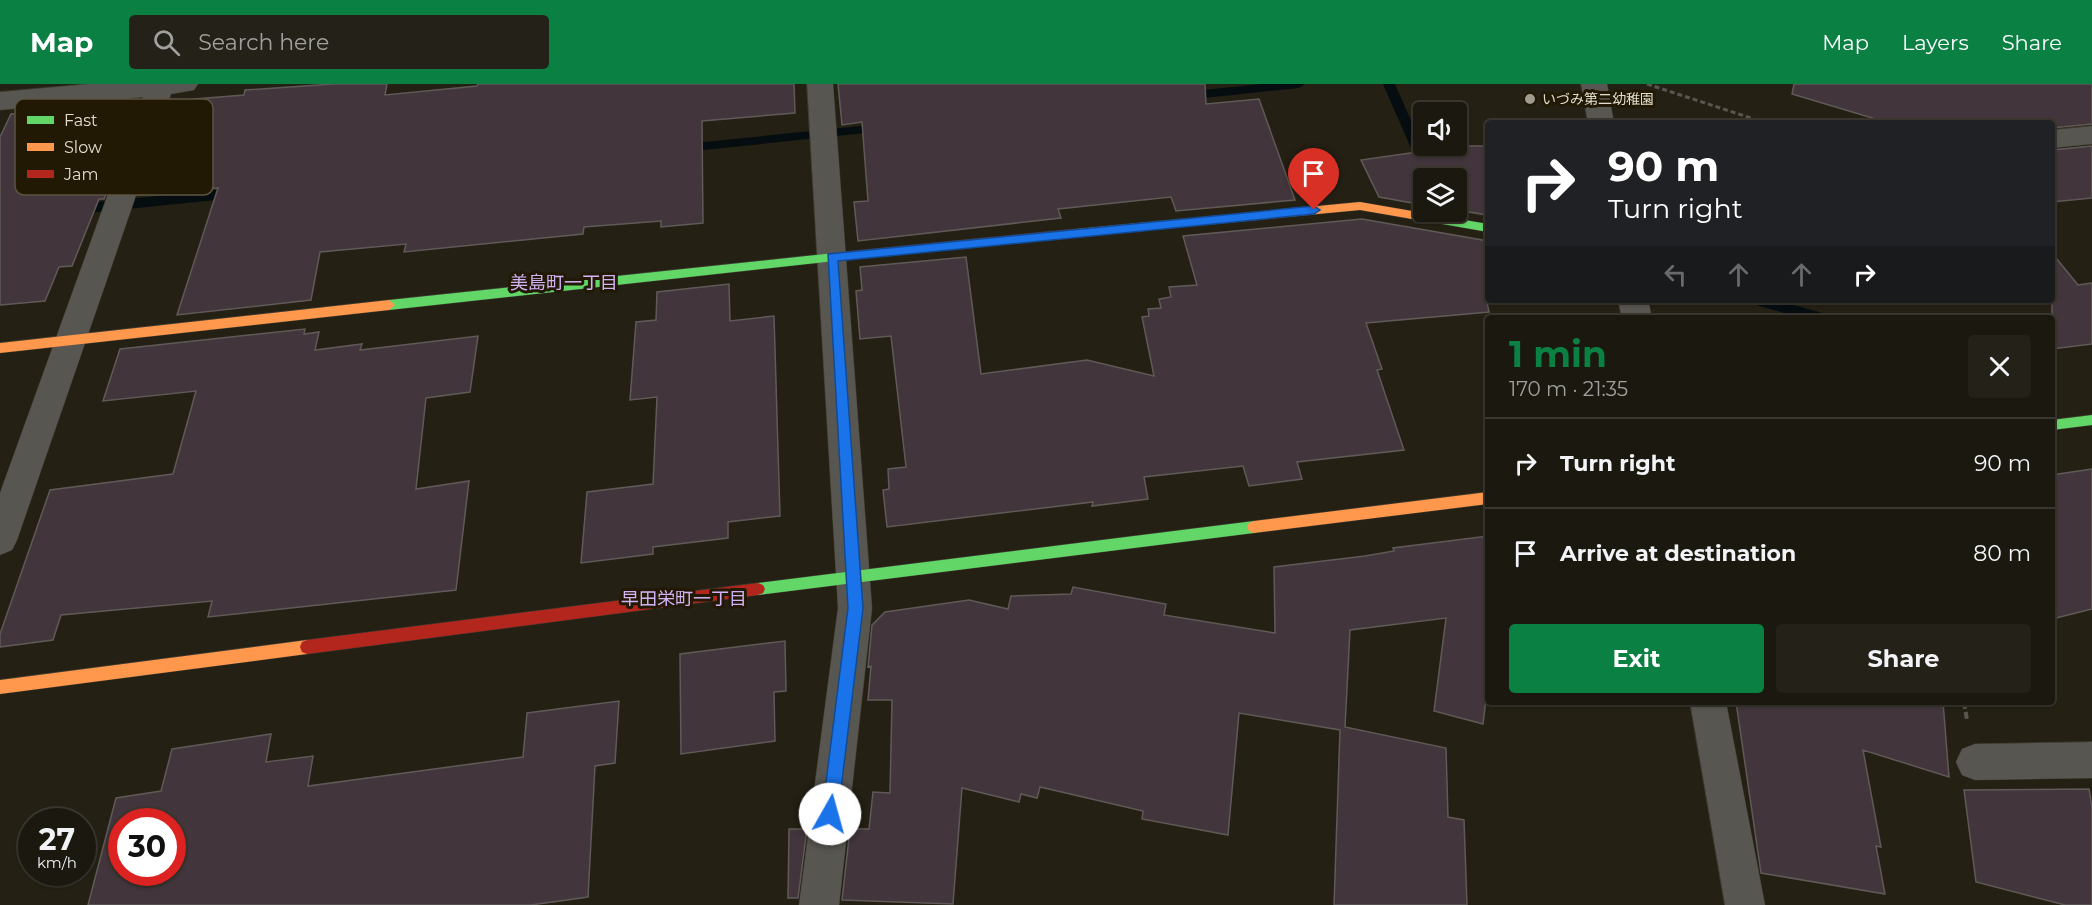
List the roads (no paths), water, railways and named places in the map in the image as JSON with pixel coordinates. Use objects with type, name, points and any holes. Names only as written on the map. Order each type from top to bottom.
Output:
[{"type":"street","points":[[819,905],[855,608],[855,576],[820,84]]},
{"type":"street","points":[[1594,84],[1600,120]]},
{"type":"street","points":[[21,99],[169,85],[163,99]]},
{"type":"street","points":[[0,101],[15,100]]},
{"type":"street","points":[[2055,139],[2092,135]]},
{"type":"street","points":[[0,540],[122,195]]},
{"type":"street","points":[[0,348],[832,257],[1360,206],[1485,227]]},
{"type":"street","points":[[2055,425],[2092,420]]},
{"type":"street","points":[[0,687],[855,576],[1485,498]]},
{"type":"street","points":[[1709,705],[1745,905]]},
{"type":"street","points":[[1975,762],[2092,760]]},
{"type":"waterway","points":[[1185,96],[1299,84]]},
{"type":"waterway","points":[[1389,84],[1426,168]]},
{"type":"waterway","points":[[684,148],[881,128]]},
{"type":"waterway","points":[[78,209],[236,193]]},
{"type":"waterway","points":[[1768,303],[1810,315]]},
{"type":"place","name":"いづみ第二幼稚園","points":[[1530,99]]},
{"type":"district","name":"美島町一丁目","points":[[564,283]]},
{"type":"district","name":"早田栄町一丁目","points":[[684,599]]}]
